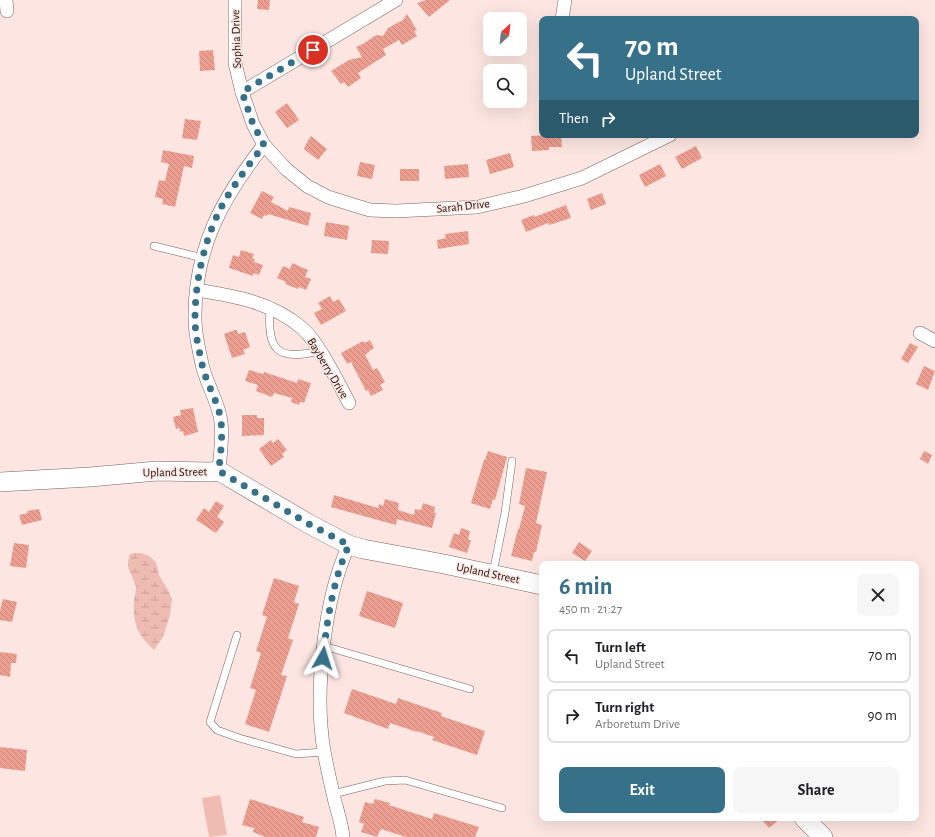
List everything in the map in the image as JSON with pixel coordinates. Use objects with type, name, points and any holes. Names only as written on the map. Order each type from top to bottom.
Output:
[{"type":"street","name":"Sophia Drive","points":[[235,0],[235,63],[242,92],[253,124],[264,145]]},
{"type":"street","points":[[242,92],[396,0]]},
{"type":"street","points":[[562,16],[565,0]]},
{"type":"street","name":"Sarah Drive","points":[[264,145],[286,169],[307,186],[328,197],[370,210],[396,210],[477,207],[524,196],[582,178],[664,138]]},
{"type":"street","points":[[219,471],[221,421],[203,368],[198,344],[195,320],[197,290],[203,258],[210,233],[224,203],[243,172],[264,145]]},
{"type":"street","name":"Bayberry Drive","points":[[197,290],[235,296],[270,308],[281,313],[303,328],[320,351],[349,403]]},
{"type":"street","points":[[920,333],[935,341]]},
{"type":"street","name":"Upland Street","points":[[0,482],[90,478],[157,471],[219,471],[303,521],[349,545],[539,584]]},
{"type":"street","points":[[344,837],[324,752],[320,708],[326,629],[335,584],[343,557],[349,545]]},
{"type":"street","points":[[807,821],[823,837]]},
{"type":"lane","points":[[154,246],[203,258]]},
{"type":"lane","points":[[270,308],[269,332],[274,346],[280,351],[293,355],[320,351]]},
{"type":"lane","points":[[493,574],[505,513],[512,461]]},
{"type":"lane","points":[[237,636],[210,722],[217,730],[239,738],[296,754],[324,752]]},
{"type":"lane","points":[[324,646],[470,689]]},
{"type":"lane","points":[[333,794],[385,780],[405,780],[502,808]]},
{"type":"green space","points":[[141,553],[149,556],[156,562],[159,575],[172,599],[170,615],[163,637],[154,650],[140,634],[134,618],[136,587],[128,568],[128,559],[130,554]]},
{"type":"green space","points":[[220,795],[227,835],[209,837],[202,798]]},
{"type":"building","points":[[258,0],[270,0],[269,10],[257,9]]},
{"type":"building","points":[[426,0],[450,0],[429,17],[417,3]]},
{"type":"building","points":[[407,14],[417,30],[414,31],[417,36],[402,45],[399,40],[383,49],[386,55],[358,73],[361,78],[348,87],[344,82],[341,84],[331,71],[349,60],[362,57],[356,47],[376,35],[383,36],[388,28],[403,20]]},
{"type":"building","points":[[213,50],[215,70],[200,71],[199,51]]},
{"type":"building","points":[[287,103],[299,120],[287,128],[275,112]]},
{"type":"building","points":[[185,119],[201,121],[197,140],[182,138]]},
{"type":"building","points":[[539,135],[539,138],[561,138],[562,147],[549,147],[549,150],[532,151],[531,136]]},
{"type":"building","points":[[311,136],[327,149],[318,160],[304,149]]},
{"type":"building","points":[[696,146],[702,158],[682,169],[675,157]]},
{"type":"building","points":[[163,150],[194,156],[192,168],[184,166],[175,207],[162,204],[163,199],[155,197],[159,180],[165,181],[169,164],[161,162]]},
{"type":"building","points":[[510,153],[514,167],[490,174],[486,160]]},
{"type":"building","points":[[360,162],[375,165],[372,179],[357,176]]},
{"type":"building","points":[[468,164],[469,177],[445,179],[444,166]]},
{"type":"building","points":[[660,164],[666,176],[645,187],[639,175]]},
{"type":"building","points":[[400,169],[419,169],[419,181],[400,181]]},
{"type":"building","points":[[262,191],[274,197],[271,202],[288,211],[289,207],[311,213],[308,226],[268,214],[267,216],[264,215],[262,219],[250,213]]},
{"type":"building","points":[[602,193],[606,204],[591,210],[587,199]]},
{"type":"building","points":[[566,205],[571,218],[549,225],[548,223],[526,232],[521,220],[534,215],[534,217]]},
{"type":"building","points":[[326,222],[349,226],[347,240],[324,236]]},
{"type":"building","points":[[468,231],[469,244],[438,249],[437,240],[446,238],[445,234]]},
{"type":"building","points":[[372,240],[389,241],[388,254],[371,253]]},
{"type":"building","points":[[241,250],[254,254],[252,259],[255,259],[254,262],[263,265],[259,275],[254,273],[253,276],[229,268],[233,255],[239,257]]},
{"type":"building","points":[[292,263],[308,270],[305,277],[311,279],[306,290],[299,287],[298,289],[285,284],[286,282],[277,278],[283,266],[290,269]]},
{"type":"building","points":[[330,296],[333,302],[339,299],[346,311],[321,325],[314,313],[322,309],[318,303]]},
{"type":"building","points":[[237,330],[238,334],[245,332],[250,347],[243,350],[245,354],[232,358],[224,334]]},
{"type":"building","points":[[370,340],[374,348],[365,355],[373,370],[377,368],[385,382],[380,385],[383,390],[371,396],[368,390],[366,391],[351,362],[347,364],[341,353],[363,341],[365,343]]},
{"type":"building","points":[[910,343],[918,347],[908,363],[901,359]]},
{"type":"building","points":[[924,366],[935,371],[928,390],[916,384]]},
{"type":"building","points":[[249,370],[263,374],[264,372],[297,383],[298,379],[311,383],[304,403],[300,402],[299,405],[291,402],[292,398],[274,393],[272,397],[256,391],[258,385],[245,381]]},
{"type":"building","points":[[193,408],[198,432],[184,436],[183,431],[180,432],[180,428],[176,429],[173,417],[181,415],[180,410]]},
{"type":"building","points":[[242,415],[257,415],[257,418],[264,418],[264,435],[242,436]]},
{"type":"building","points":[[278,439],[287,450],[282,454],[284,457],[271,466],[259,449],[271,440],[273,443]]},
{"type":"building","points":[[488,451],[507,457],[495,500],[493,499],[490,509],[471,503]]},
{"type":"building","points":[[924,451],[932,455],[928,464],[920,459]]},
{"type":"building","points":[[526,468],[547,472],[536,523],[542,525],[536,552],[534,552],[532,561],[511,556],[525,506],[519,504]]},
{"type":"building","points":[[334,495],[378,508],[379,504],[383,506],[385,499],[399,503],[398,510],[414,515],[415,509],[421,510],[423,503],[435,507],[434,513],[436,513],[432,528],[397,519],[396,525],[331,507]]},
{"type":"building","points":[[216,501],[224,506],[217,517],[224,522],[216,533],[196,520],[204,508],[209,512]]},
{"type":"building","points":[[39,509],[42,520],[22,525],[19,515],[28,513],[27,511]]},
{"type":"building","points":[[461,528],[470,531],[468,540],[471,540],[467,553],[449,547],[454,533],[459,535]]},
{"type":"building","points":[[579,542],[592,551],[585,561],[572,553]]},
{"type":"building","points":[[14,543],[29,545],[26,568],[10,566]]},
{"type":"building","points":[[274,578],[299,586],[294,602],[299,604],[288,638],[293,640],[281,675],[287,676],[269,732],[245,724],[256,690],[250,688],[261,653],[256,651],[267,617],[262,615]]},
{"type":"building","points":[[367,591],[403,603],[395,628],[359,616]]},
{"type":"building","points":[[3,599],[17,602],[12,622],[0,620],[0,611]]},
{"type":"building","points":[[0,652],[17,654],[16,663],[11,663],[10,677],[0,675]]},
{"type":"building","points":[[352,689],[396,704],[398,698],[442,713],[441,716],[485,731],[477,755],[432,740],[434,737],[417,731],[390,723],[388,729],[344,713]]},
{"type":"building","points":[[0,747],[27,750],[25,771],[0,768]]},
{"type":"building","points":[[250,799],[304,817],[302,822],[319,827],[316,837],[265,837],[253,832],[254,828],[242,825]]},
{"type":"building","points":[[375,799],[432,819],[434,813],[479,827],[475,837],[406,837],[381,829],[377,837],[361,832],[364,824],[359,822],[365,802],[373,804]]},
{"type":"building","points":[[763,821],[777,821],[769,828]]},
{"type":"route","points":[[313,50],[242,92],[253,124],[264,145],[243,172],[230,193],[210,233],[201,267],[197,290],[195,320],[203,368],[221,421],[219,471],[273,504],[349,545],[343,557],[335,584],[326,629],[323,658]]}]
